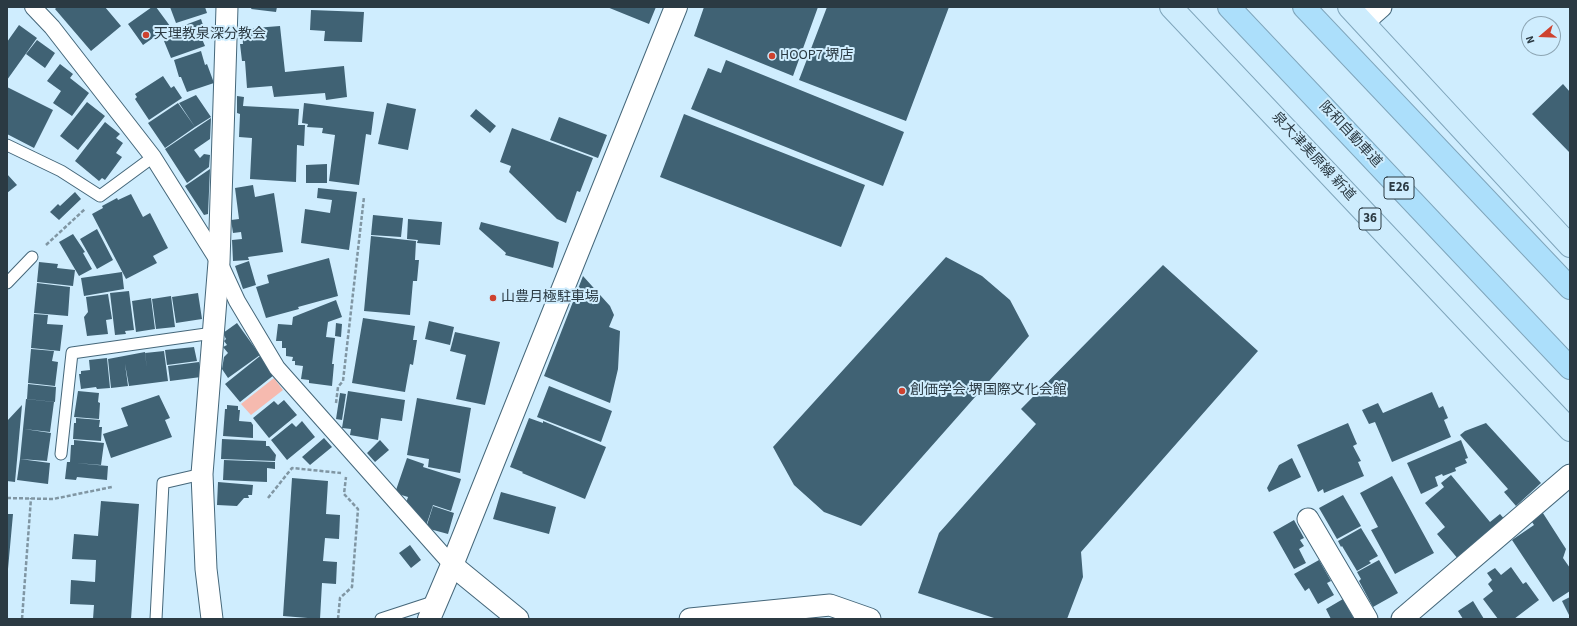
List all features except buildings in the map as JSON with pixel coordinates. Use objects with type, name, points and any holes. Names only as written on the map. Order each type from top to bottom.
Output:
[{"type":"highway","name":"阪和自動車道","points":[[1229,7],[1570,368]]},
{"type":"highway","points":[[1304,7],[1570,288]]},
{"type":"main road","name":"泉大津美原線 新道","points":[[1171,7],[1570,430]]},
{"type":"main road","points":[[1356,15],[1570,246]]},
{"type":"street","points":[[33,7],[52,27],[153,157],[219,262],[237,301],[277,368],[333,429],[452,565],[518,619]]},
{"type":"street","points":[[212,619],[206,569],[202,474],[219,262],[227,7]]},
{"type":"street","points":[[432,610],[452,565],[676,7]]},
{"type":"street","points":[[1356,15],[1381,7]]},
{"type":"street","points":[[1402,619],[1570,475]]},
{"type":"street","points":[[1308,519],[1367,619]]},
{"type":"street","points":[[690,619],[830,605],[870,619]]},
{"type":"lane","points":[[7,145],[61,171],[100,196],[153,157]]},
{"type":"lane","points":[[7,283],[32,257]]},
{"type":"lane","points":[[60,454],[72,353],[213,333]]},
{"type":"lane","points":[[156,619],[163,483],[202,474]]},
{"type":"lane","points":[[381,619],[432,610]]},
{"type":"path","points":[[32,257],[100,196]]},
{"type":"path","points":[[333,429],[338,387],[343,381],[364,197]]},
{"type":"path","points":[[268,498],[292,468],[346,474],[344,494],[358,509],[352,587],[340,598],[338,619]]},
{"type":"path","points":[[7,498],[53,499],[112,486]]},
{"type":"path","points":[[22,619],[31,498]]},
{"type":"shaded area","points":[[274,378],[283,390],[251,415],[241,404]]},
{"type":"place","name":"天理教泉深分教会","points":[[146,35]]},
{"type":"place","name":"HOOP7 堺店","points":[[772,56]]},
{"type":"place","name":"山豊月極駐車場","points":[[493,298]]},
{"type":"place","name":"創価学会 堺国際文化会館","points":[[902,391]]}]
